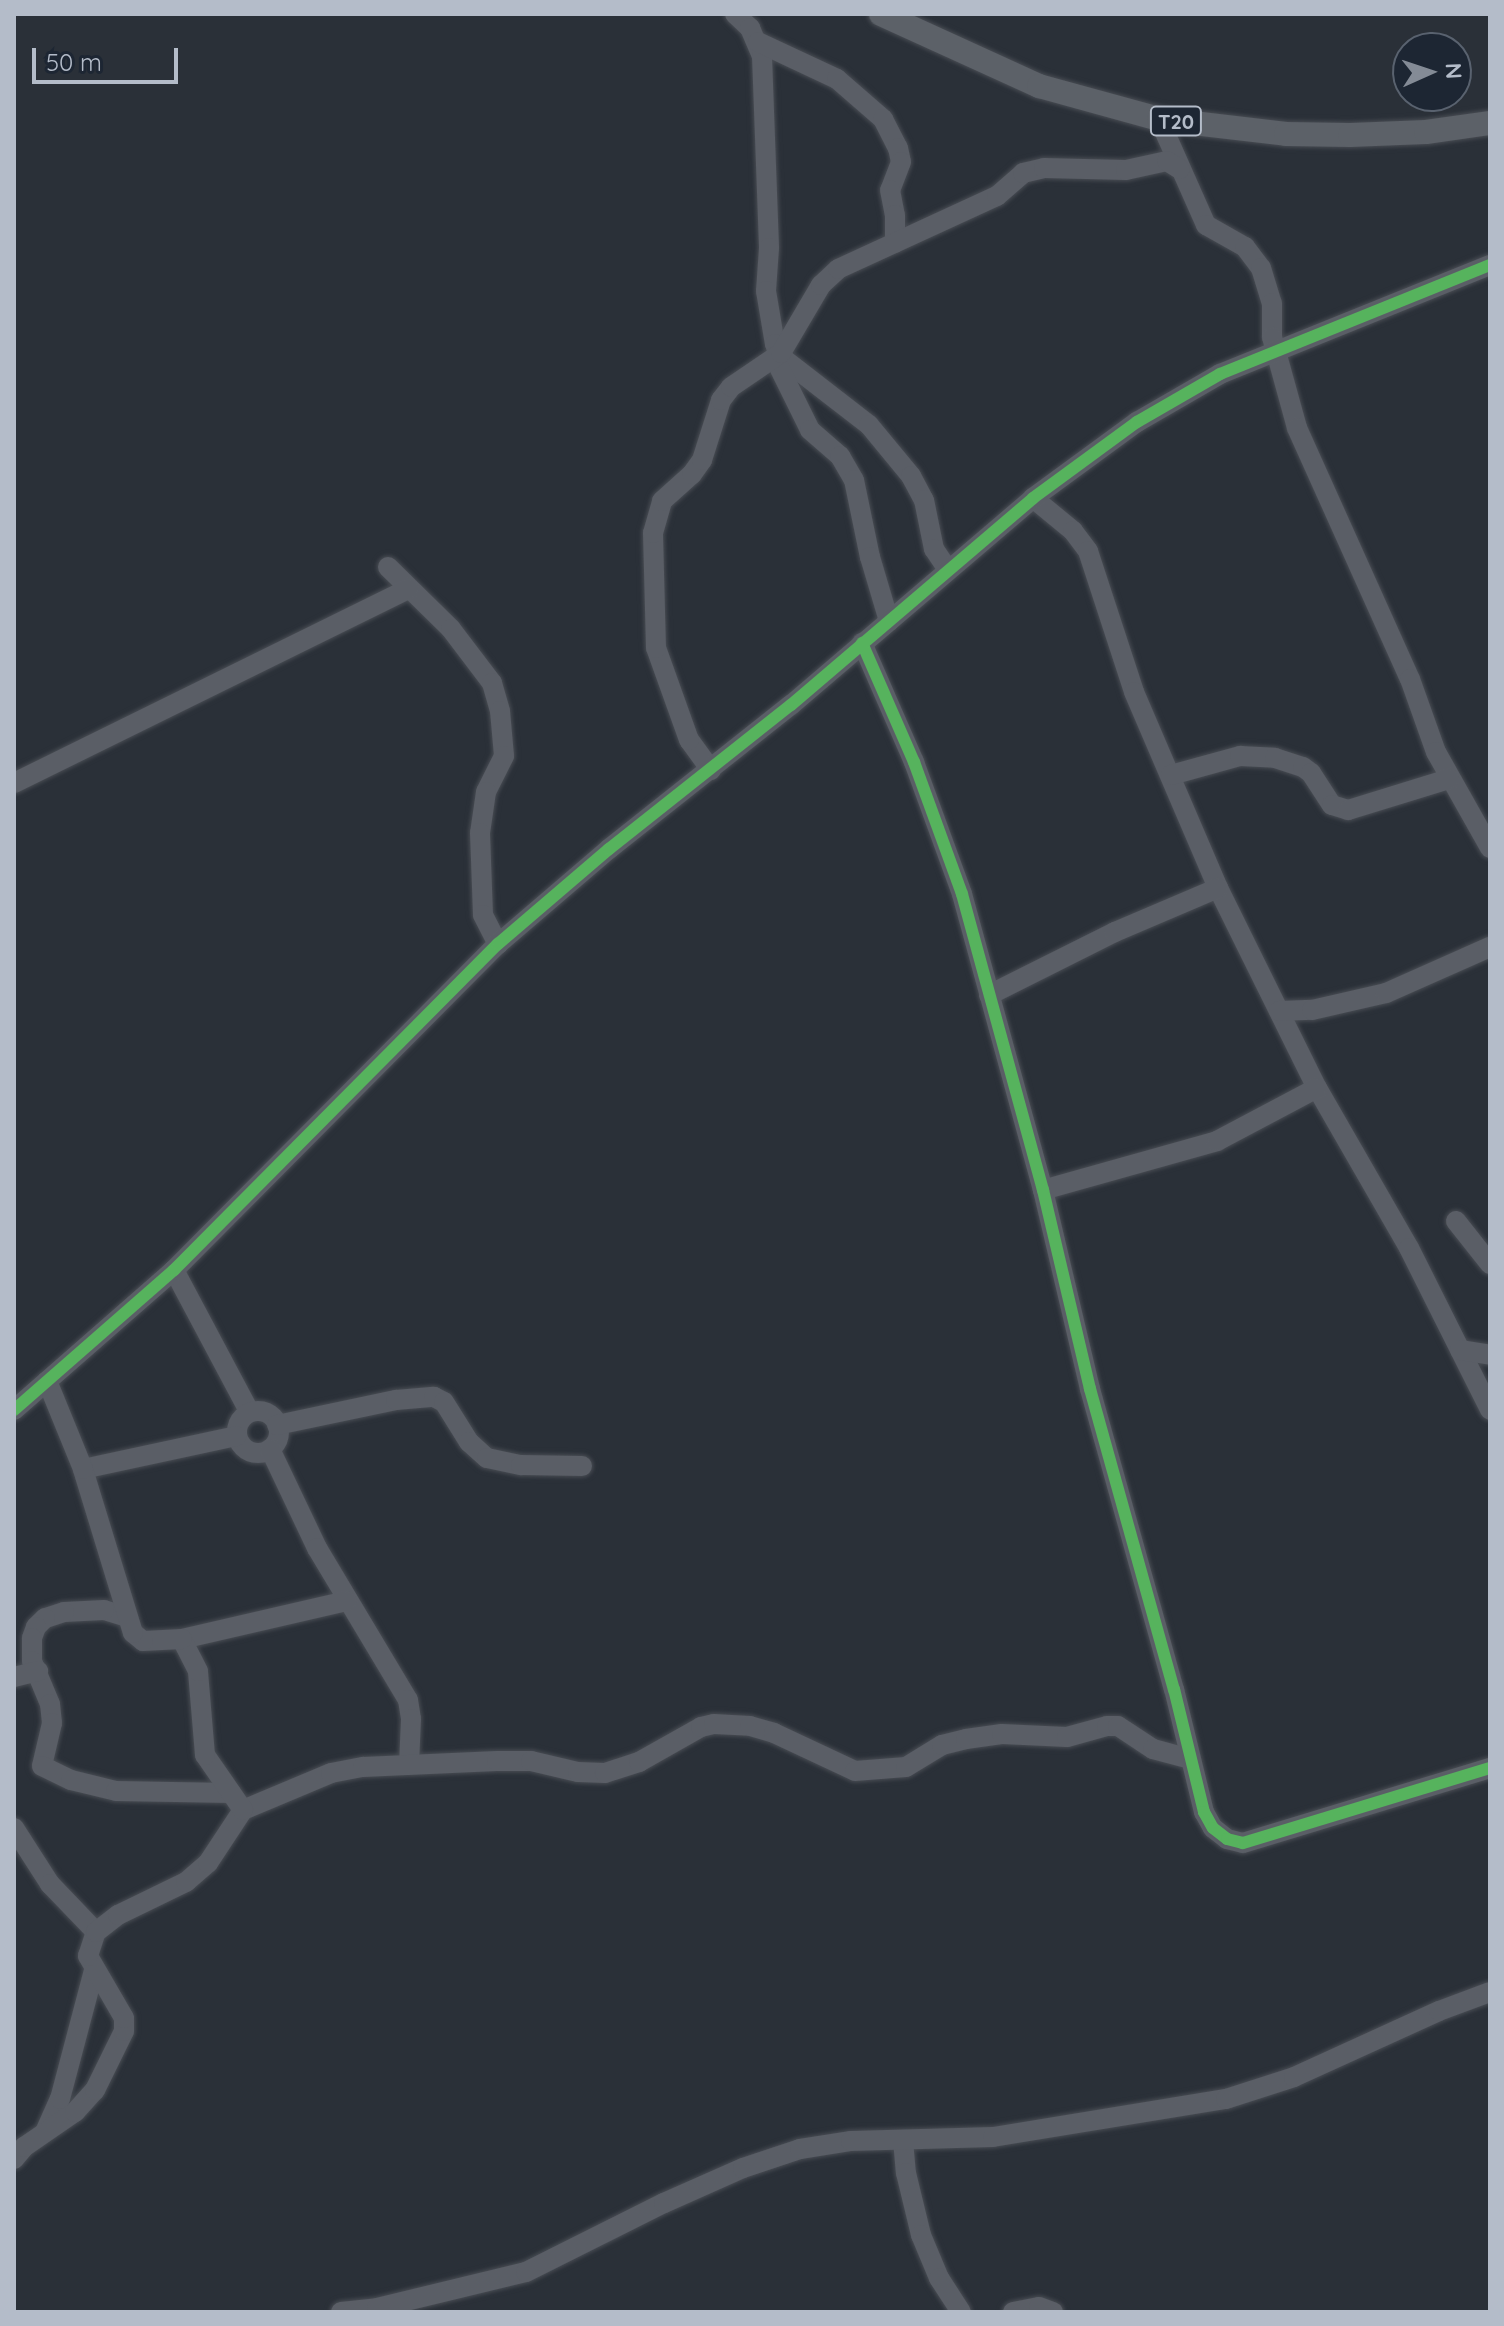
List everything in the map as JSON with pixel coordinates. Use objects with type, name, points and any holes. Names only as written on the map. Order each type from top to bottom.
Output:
[{"type":"main road","name":"T20","points":[[881,14],[1039,86],[1159,119],[1286,134],[1350,135],[1426,132],[1490,123]]},
{"type":"street","points":[[735,14],[758,42],[762,56],[769,324],[778,355],[810,430],[840,456],[854,480],[870,557],[889,621]]},
{"type":"street","points":[[758,42],[837,79],[883,119],[898,148],[901,162],[890,190],[895,215],[895,243]]},
{"type":"street","points":[[1159,119],[1206,225],[1245,247],[1261,268],[1272,303],[1275,351],[1297,428],[1405,667],[1449,779],[1490,848]]},
{"type":"street","points":[[711,770],[689,740],[656,648],[652,577],[656,514],[662,501],[692,474],[702,460],[721,400],[731,387],[778,355],[829,276],[868,253],[997,196],[1023,173],[1034,169],[1126,170],[1167,161],[1180,169]]},
{"type":"street","points":[[14,1410],[174,1270],[498,944],[609,849],[711,770],[1033,498],[1176,397],[1275,351],[1490,265]]},
{"type":"street","points":[[778,355],[869,425],[911,476],[924,500],[934,549],[947,568]]},
{"type":"street","points":[[1033,498],[1073,531],[1088,551],[1134,692],[1218,888],[1317,1088],[1409,1248],[1490,1410]]},
{"type":"street","points":[[388,567],[475,656],[492,683],[500,711],[504,756],[486,792],[480,833],[483,915],[498,944]]},
{"type":"street","points":[[14,783],[409,589]]},
{"type":"street","points":[[862,643],[941,836],[989,995],[1043,1190],[1090,1389],[1204,1812],[1213,1828],[1227,1839],[1243,1843],[1490,1768]]},
{"type":"street","points":[[1171,775],[1240,756],[1275,758],[1303,767],[1311,773],[1332,805],[1348,810],[1449,779]]},
{"type":"street","points":[[989,995],[1115,932],[1218,888]]},
{"type":"street","points":[[1279,1011],[1312,1010],[1386,993],[1490,947]]},
{"type":"street","points":[[1043,1190],[1217,1141],[1317,1088]]},
{"type":"street","points":[[1456,1221],[1490,1264]]},
{"type":"street","points":[[174,1270],[249,1411]]},
{"type":"street","points":[[1460,1350],[1490,1355]]},
{"type":"street","points":[[47,1381],[83,1469],[127,1617],[133,1633],[143,1641],[182,1639],[347,1601]]},
{"type":"street","points":[[277,1425],[396,1400],[434,1397],[444,1402],[469,1442],[487,1458],[521,1465],[582,1466]]},
{"type":"street","points":[[237,1436],[251,1452],[270,1449],[278,1440],[277,1425],[269,1414],[249,1411]]},
{"type":"street","points":[[237,1436],[241,1419],[249,1411]]},
{"type":"street","points":[[83,1469],[237,1436]]},
{"type":"street","points":[[270,1449],[317,1548],[408,1700],[411,1719],[409,1765]]},
{"type":"street","points":[[127,1617],[94,1610],[64,1612],[45,1618],[32,1638],[32,1661],[50,1704],[52,1723],[41,1756],[42,1766],[71,1780],[116,1791],[237,1801],[331,1773],[363,1767],[409,1765],[531,1761],[578,1772],[605,1773],[639,1762],[701,1727],[730,1724],[774,1733],[834,1764],[855,1771],[906,1767],[942,1745],[982,1736],[1067,1737],[1107,1726],[1118,1726],[1153,1749],[1191,1759]]},
{"type":"street","points":[[182,1639],[198,1671],[205,1755],[237,1801]]},
{"type":"street","points":[[14,1677],[38,1671]]},
{"type":"street","points":[[14,2159],[45,2132],[75,2112],[95,2090],[124,2031],[124,2018],[94,1970],[87,1949],[96,1932],[118,1915],[186,1882],[208,1863],[237,1801]]},
{"type":"street","points":[[14,1828],[50,1884],[96,1932]]},
{"type":"street","points":[[45,2132],[60,2099],[94,1970]]},
{"type":"street","points":[[341,2312],[377,2308],[526,2272],[664,2203],[743,2168],[800,2149],[851,2141],[993,2137],[1226,2099],[1294,2077],[1439,2011],[1490,1992]]},
{"type":"street","points":[[903,2140],[906,2173],[921,2235],[939,2278],[961,2312]]},
{"type":"street","points":[[1013,2312],[1039,2307],[1053,2312]]},
{"type":"cycle path","points":[[14,1410],[174,1270],[498,944],[609,849],[791,705],[1033,498],[1137,422],[1220,374],[1490,265]]},
{"type":"cycle path","points":[[862,643],[914,762],[962,894],[1043,1190],[1090,1389],[1174,1689],[1204,1812],[1213,1828],[1227,1839],[1243,1843],[1490,1768]]}]
